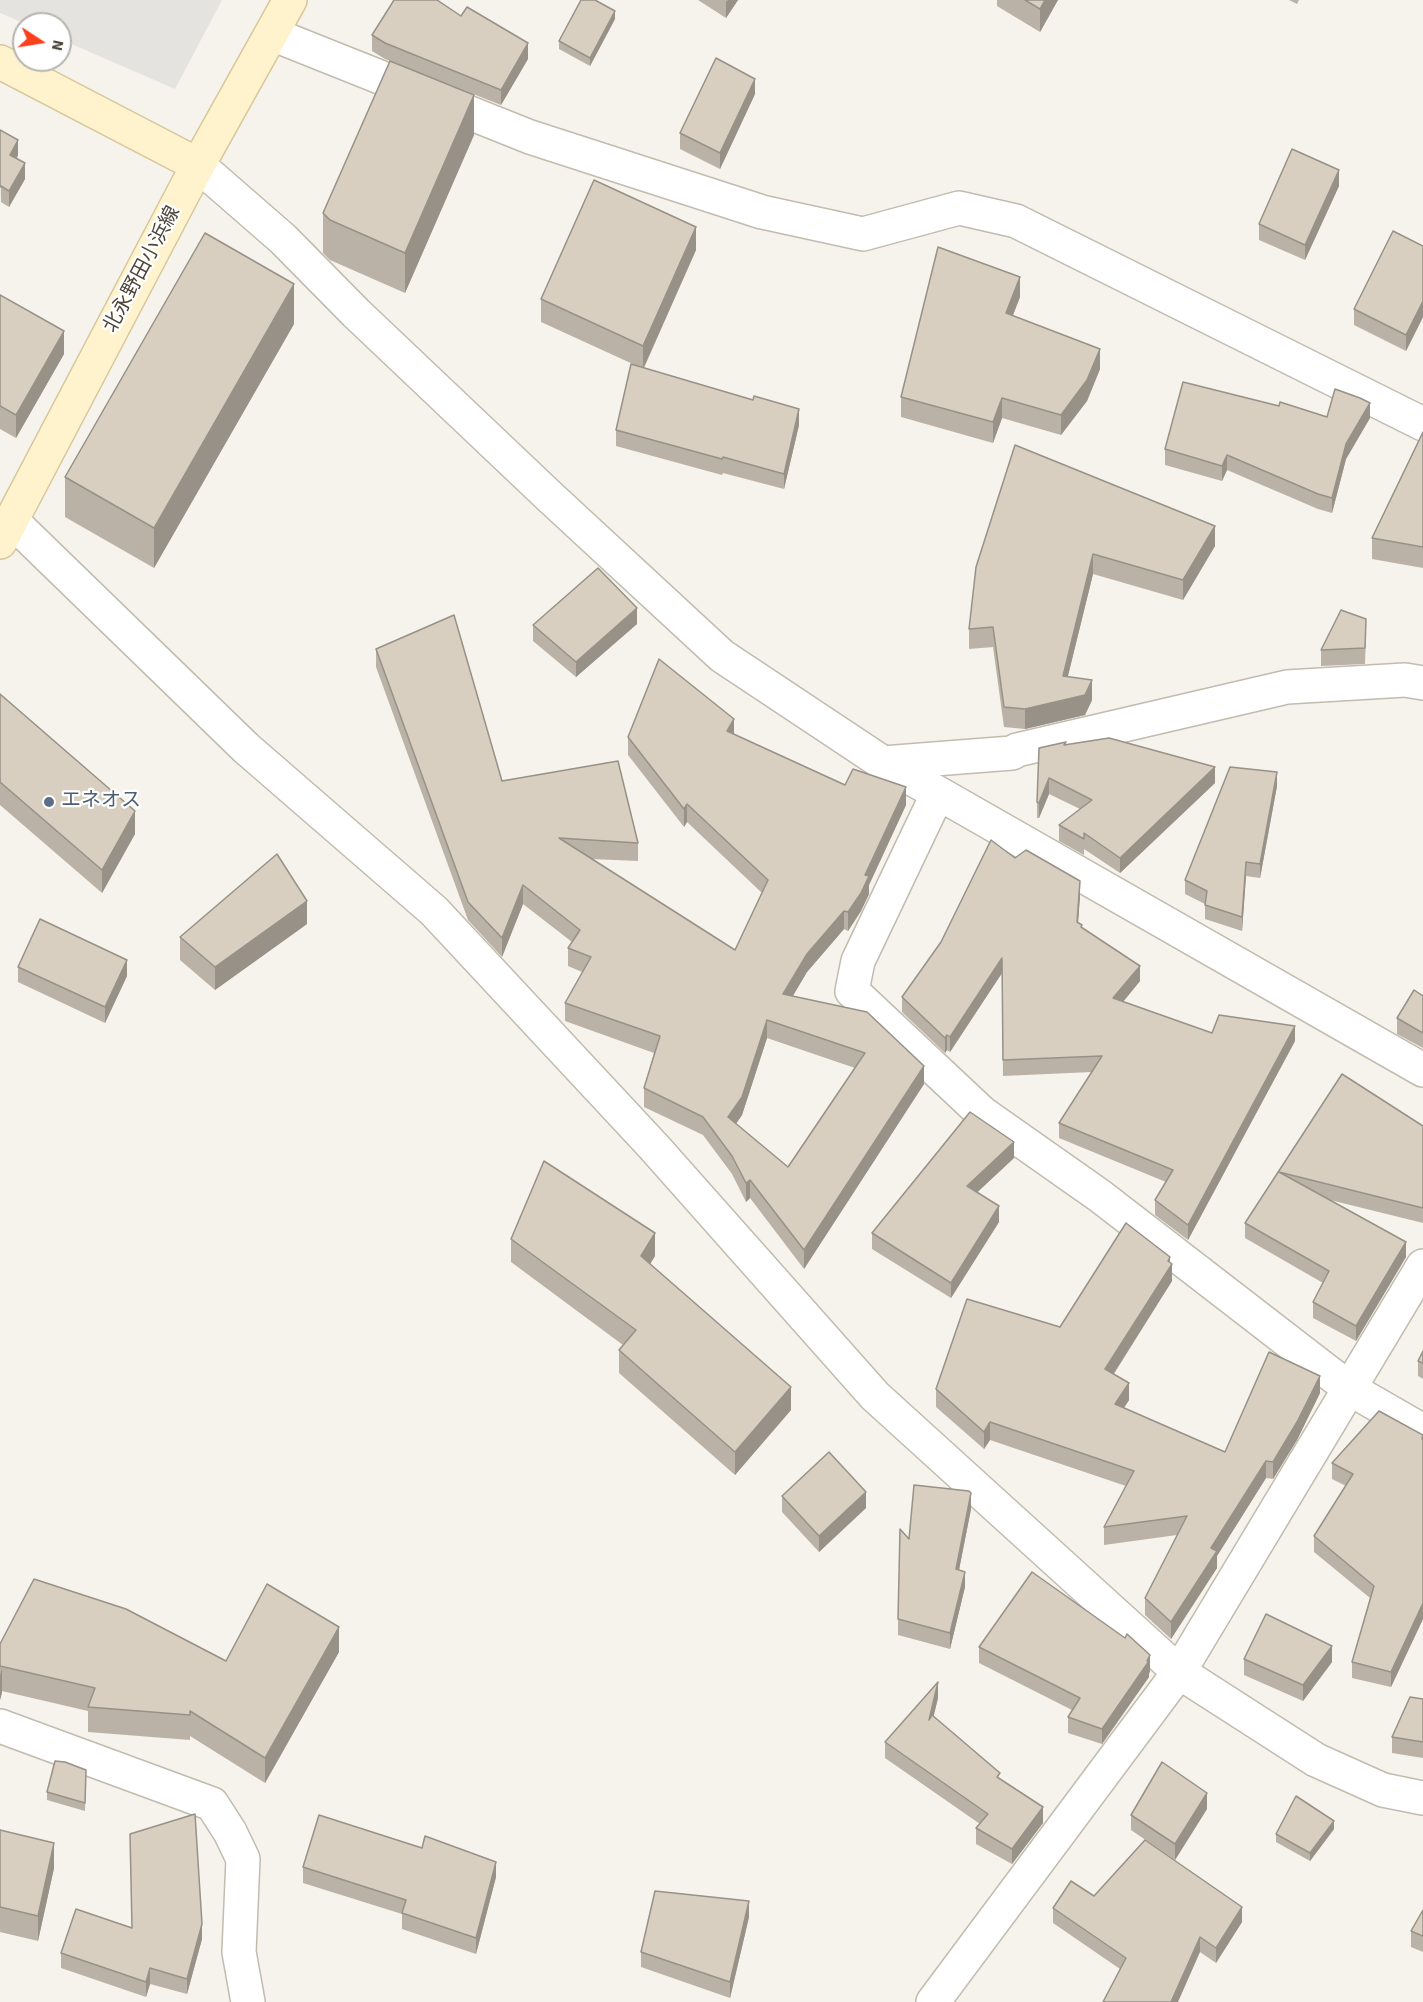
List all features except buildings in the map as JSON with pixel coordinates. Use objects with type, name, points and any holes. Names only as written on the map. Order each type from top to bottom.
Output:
[{"type":"main road","name":"北永野田小浜線","points":[[6,532],[198,165],[290,0]]},
{"type":"main road","points":[[0,62],[198,165]]},
{"type":"street","points":[[272,34],[530,137],[762,212],[863,234],[959,208],[1016,221],[1423,424]]},
{"type":"street","points":[[198,165],[283,239],[357,314],[722,656],[883,763],[1423,1070]]},
{"type":"street","points":[[6,532],[246,748],[434,911],[654,1147],[875,1396],[1179,1672],[1316,1760],[1383,1790],[1423,1798]]},
{"type":"street","points":[[883,763],[1012,753],[1287,687],[1405,680],[1423,682]]},
{"type":"street","points":[[938,793],[858,961],[852,991],[982,1113],[1100,1196],[1350,1389],[1423,1431]]},
{"type":"street","points":[[933,2002],[1179,1672],[1423,1266]]},
{"type":"street","points":[[0,1726],[212,1804],[230,1832],[243,1859],[238,1952],[248,2002]]},
{"type":"shaded area","points":[[0,0],[222,0],[175,89],[72,44],[72,12],[12,12],[12,18],[0,13]]},
{"type":"place","name":"エネオス","points":[[49,802]]}]
